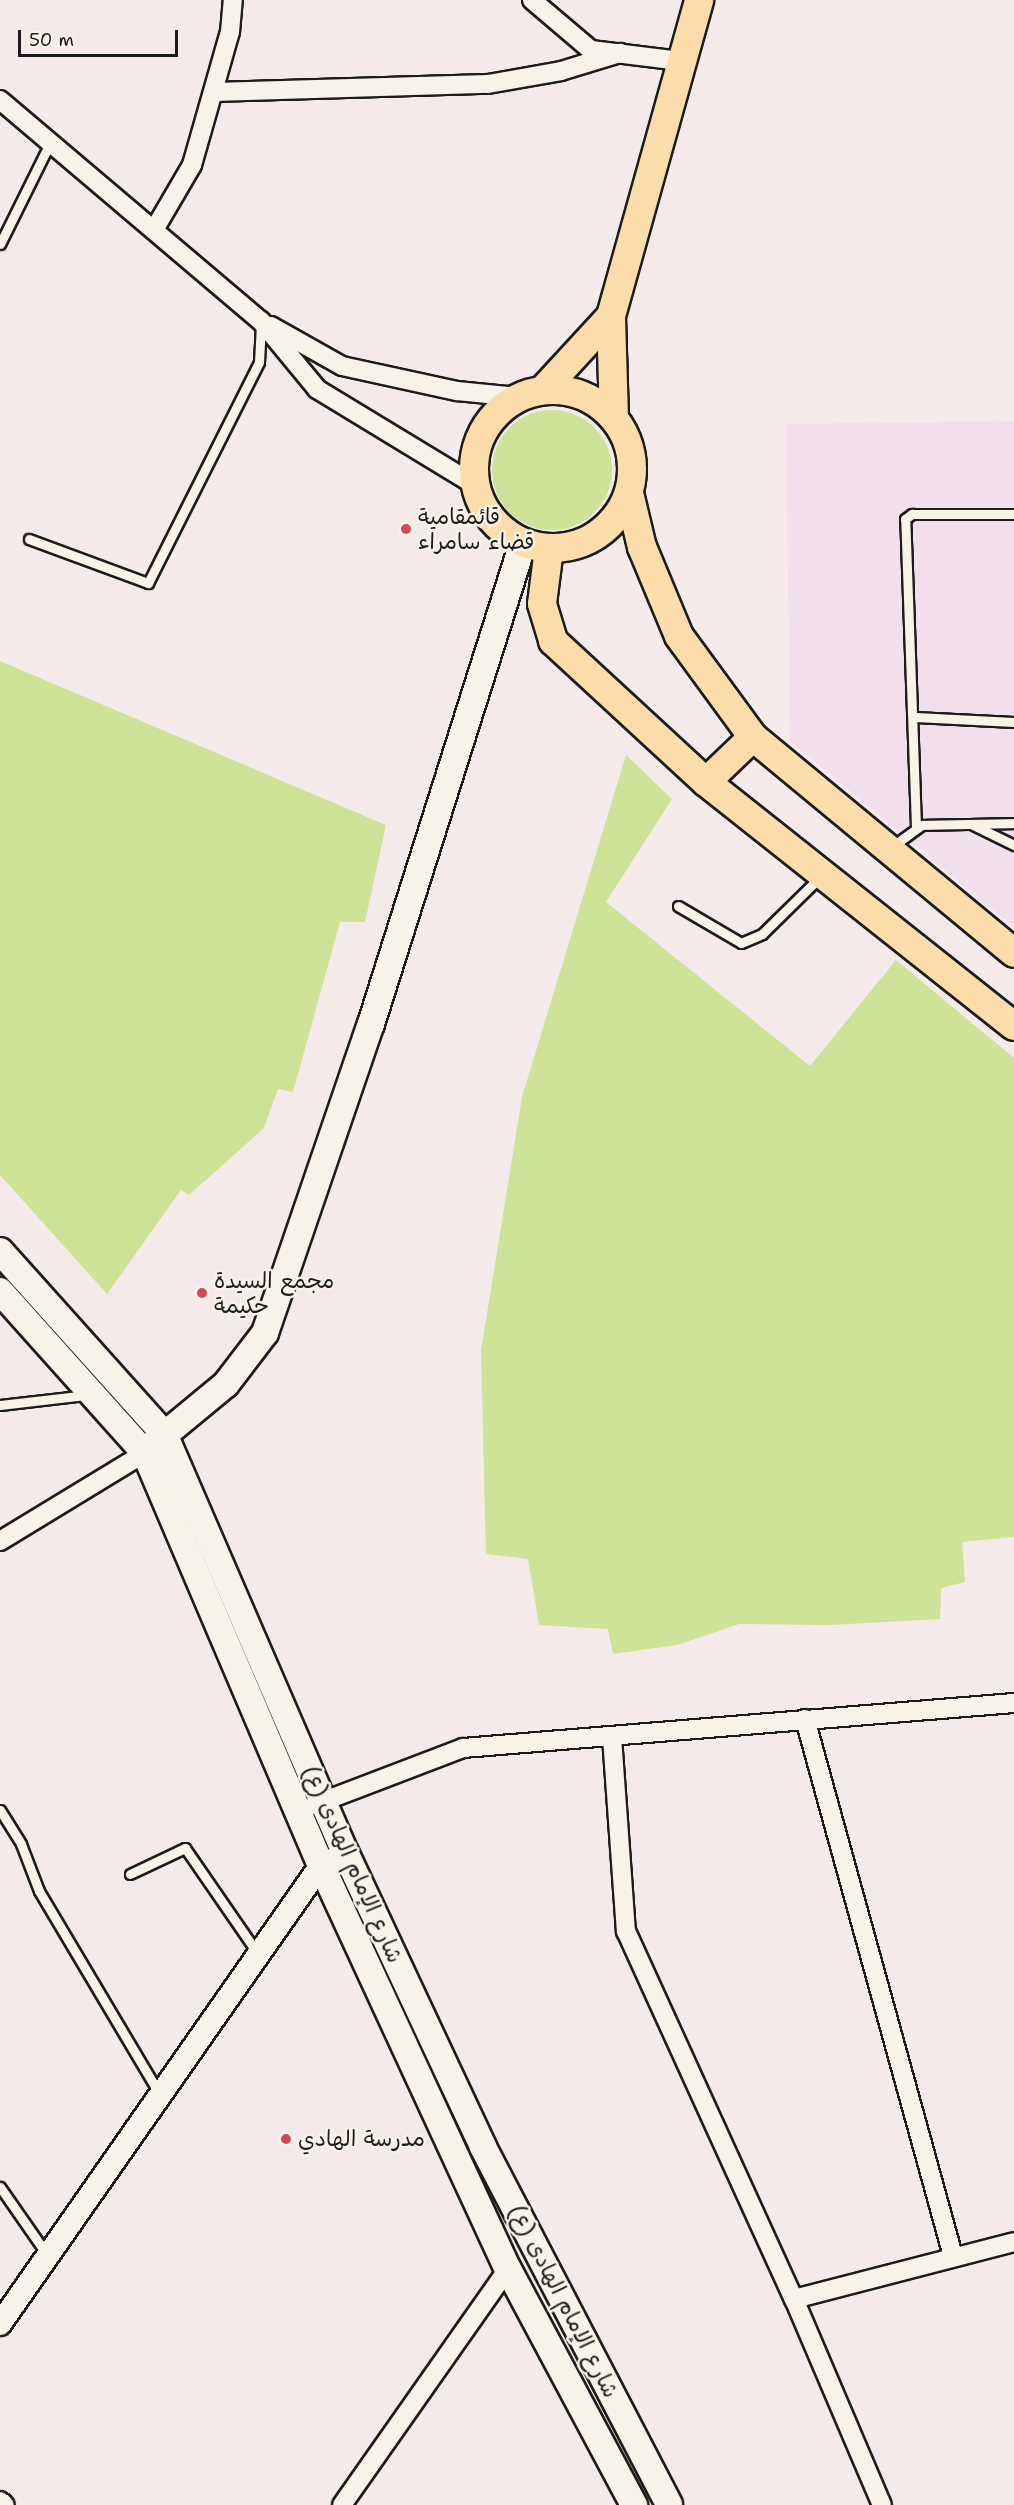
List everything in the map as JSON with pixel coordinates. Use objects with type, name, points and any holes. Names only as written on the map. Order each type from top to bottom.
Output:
[{"type":"main road","points":[[614,418],[611,316],[680,61],[699,0]]},
{"type":"main road","points":[[531,394],[570,391],[594,401],[614,418],[627,441],[632,466],[628,493],[617,516],[598,534],[575,545],[536,546],[501,530],[484,510],[475,485],[474,459],[482,434],[497,413],[531,394],[611,316]]},
{"type":"main road","points":[[628,493],[642,547],[679,636],[753,737],[1014,954]]},
{"type":"main road","points":[[536,546],[542,604],[553,641],[706,782],[1014,1026]]},
{"type":"main road","points":[[145,1453],[164,1434],[225,1384],[265,1333],[536,546]]},
{"type":"main road","points":[[706,782],[753,737]]},
{"type":"main road","name":"شارع الإمام الهادی (ع)","points":[[0,1251],[164,1434],[346,1854],[483,2146],[669,2505]]},
{"type":"main road","name":"شارع الإمام الهادی (ع)","points":[[0,1291],[145,1453],[321,1865],[508,2269],[634,2505]]},
{"type":"street","points":[[154,230],[192,165],[230,32],[233,0]]},
{"type":"street","points":[[532,0],[591,50],[680,61]]},
{"type":"street","points":[[214,92],[488,84],[561,71],[620,53]]},
{"type":"street","points":[[0,100],[261,321],[317,389],[475,485]]},
{"type":"street","points":[[261,321],[342,366],[457,391],[531,394]]},
{"type":"street","points":[[0,1541],[145,1453]]},
{"type":"street","points":[[298,1810],[463,1748],[1014,1703]]},
{"type":"street","points":[[805,1719],[952,2256]]},
{"type":"street","points":[[612,1737],[626,1931],[794,2300],[882,2505]]},
{"type":"street","points":[[0,2322],[321,1865],[346,1854]]},
{"type":"street","points":[[794,2300],[952,2256],[1014,2242]]},
{"type":"street","points":[[342,2505],[508,2269]]},
{"type":"street","points":[[0,2501],[5,2505]]},
{"type":"lane","points":[[0,244],[50,143]]},
{"type":"lane","points":[[29,539],[148,583],[259,362],[261,321]]},
{"type":"lane","points":[[916,827],[915,717],[905,519],[912,514],[1014,514]]},
{"type":"lane","points":[[915,717],[1014,722]]},
{"type":"lane","points":[[888,849],[916,827],[1014,823]]},
{"type":"lane","points":[[971,824],[1014,845]]},
{"type":"lane","points":[[678,906],[741,943],[762,934],[822,875]]},
{"type":"lane","points":[[0,1405],[92,1394]]},
{"type":"lane","points":[[0,1810],[21,1844],[39,1891],[160,2095]]},
{"type":"lane","points":[[130,1874],[185,1848],[258,1954]]},
{"type":"lane","points":[[0,2187],[48,2256]]},
{"type":"shaded area","points":[[1014,421],[1014,927],[790,741],[786,424]]},
{"type":"green space","points":[[552,410],[575,415],[594,428],[607,447],[612,470],[607,493],[594,512],[575,525],[552,530],[529,525],[510,512],[497,493],[492,470],[497,447],[510,428],[529,415]]},
{"type":"green space","points":[[0,661],[386,825],[365,922],[340,922],[293,1092],[278,1089],[264,1128],[189,1195],[181,1190],[107,1294],[0,1175]]},
{"type":"green space","points":[[626,755],[672,799],[606,902],[810,1066],[896,960],[1014,1058],[1014,1537],[962,1542],[965,1582],[941,1588],[940,1619],[830,1625],[739,1624],[677,1645],[613,1654],[608,1629],[539,1625],[528,1559],[486,1554],[481,1351],[522,1097]]},
{"type":"place","name":"قائمقامية قضاء سامراء","points":[[406,529]]},
{"type":"place","name":"مجمع السيدة حكيمة","points":[[202,1293]]},
{"type":"place","name":"مدرسة الهادي","points":[[286,2139]]}]
